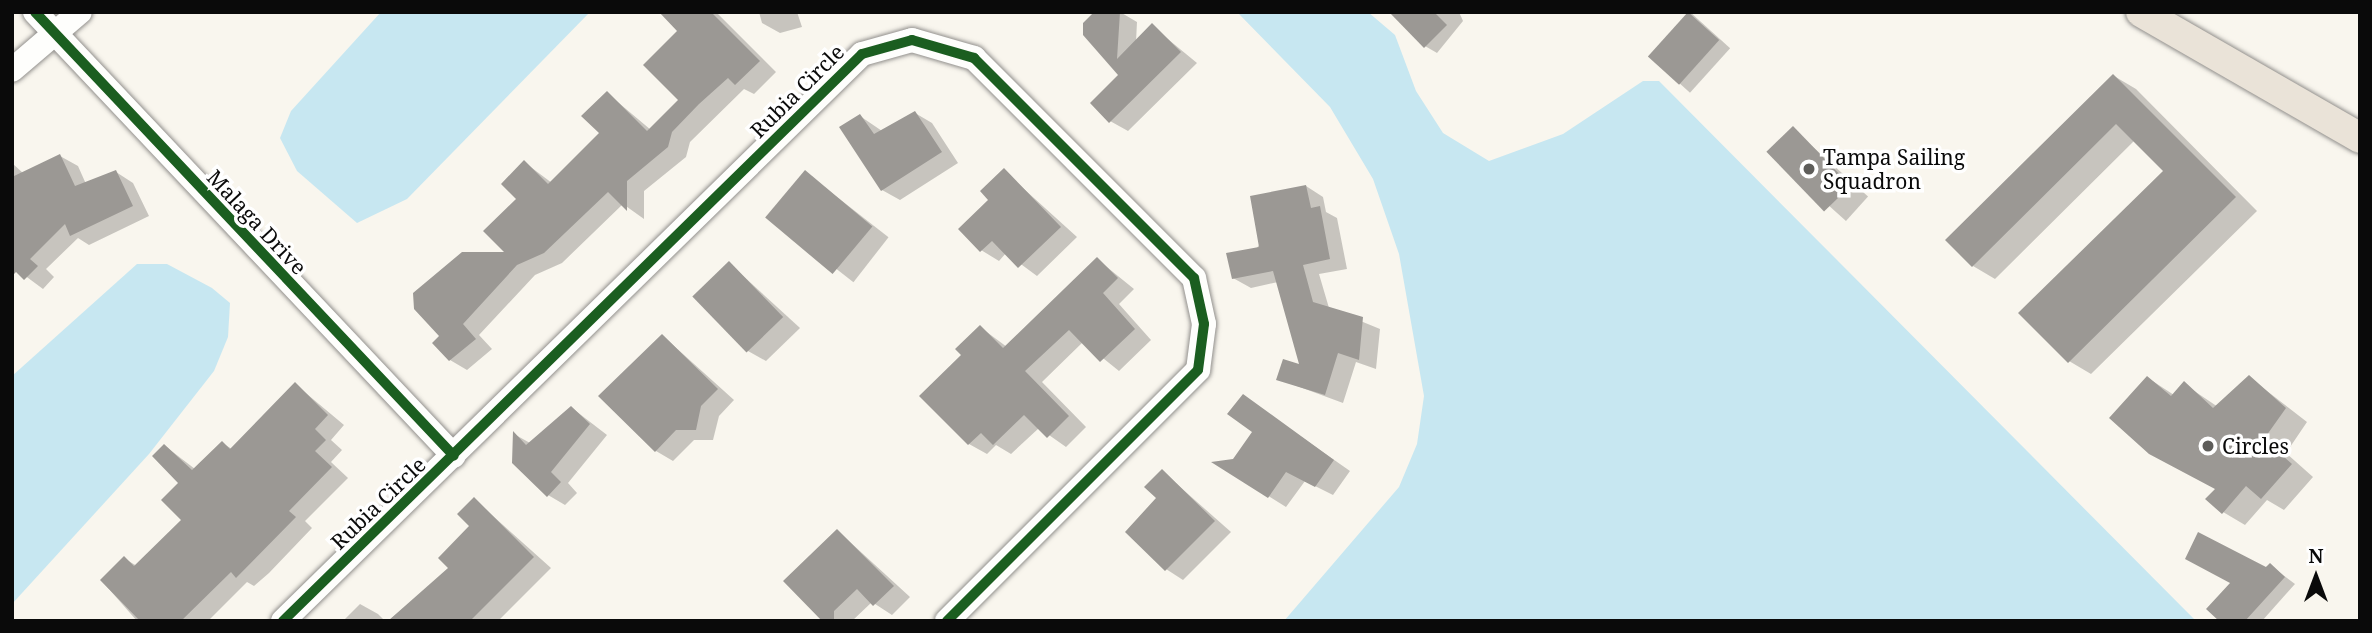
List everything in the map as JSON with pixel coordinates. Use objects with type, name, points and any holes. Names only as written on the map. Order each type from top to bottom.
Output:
[{"type":"main road","points":[[2141,12],[2360,138]]},
{"type":"street","name":"Malaga Drive","points":[[35,12],[454,456]]},
{"type":"street","points":[[12,70],[58,37],[80,12]]},
{"type":"street","name":"Rubia Circle","points":[[283,621],[862,54],[912,40],[974,58],[1194,278],[1204,324],[1198,370],[947,621]]},
{"type":"water","points":[[381,12],[590,12],[407,199],[357,223],[297,171],[280,138],[291,111]]},
{"type":"water","points":[[1237,12],[1368,12],[1395,35],[1416,91],[1443,133],[1489,161],[1563,134],[1643,81],[1659,81],[2196,621],[1284,621],[1399,487],[1417,444],[1424,396],[1399,254],[1373,179],[1330,107]]},
{"type":"water","points":[[137,264],[167,264],[212,288],[230,303],[228,337],[214,371],[149,454],[12,604],[12,376]]},
{"type":"building","points":[[659,12],[711,12],[760,61],[735,85],[728,78],[699,104],[672,132],[668,147],[627,181],[627,211],[608,192],[544,253],[517,265],[463,324],[476,339],[449,361],[432,343],[439,336],[414,309],[413,293],[462,252],[504,252],[483,231],[516,199],[501,184],[524,160],[548,184],[599,133],[581,116],[607,91],[647,131],[678,100],[643,65],[677,31]]},
{"type":"building","points":[[1094,12],[1120,12],[1117,59],[1152,23],[1181,52],[1109,123],[1090,103],[1118,75],[1083,35],[1083,23]]},
{"type":"building","points":[[1389,12],[1434,12],[1447,25],[1424,48]]},
{"type":"building","points":[[1688,12],[1719,40],[1679,85],[1648,57]]},
{"type":"building","points":[[2113,74],[2236,197],[2068,363],[2018,313],[2163,171],[2116,124],[1972,267],[1945,240]]},
{"type":"building","points":[[915,111],[942,152],[881,191],[839,127],[860,114],[874,134]]},
{"type":"building","name":"Tampa Sailing Squadron","points":[[1793,126],[1851,186],[1824,211],[1766,152]]},
{"type":"building","points":[[60,154],[75,186],[116,170],[133,206],[70,236],[65,224],[30,259],[38,266],[24,280],[16,272],[12,276],[12,177]]},
{"type":"building","points":[[1004,168],[1061,227],[1018,268],[992,241],[980,252],[958,229],[988,200],[980,191]]},
{"type":"building","points":[[805,170],[872,227],[833,274],[765,217]]},
{"type":"building","points":[[1306,185],[1311,208],[1320,206],[1330,259],[1303,265],[1313,302],[1363,317],[1359,360],[1338,353],[1325,395],[1276,380],[1283,359],[1299,364],[1273,271],[1232,279],[1226,253],[1259,247],[1250,196]]},
{"type":"building","points":[[1097,257],[1118,278],[1103,293],[1135,329],[1100,362],[1069,330],[1025,371],[1069,416],[1047,438],[1024,415],[993,445],[981,433],[968,445],[919,396],[961,355],[955,349],[980,325],[1003,348]]},
{"type":"building","points":[[729,261],[783,317],[746,353],[692,296]]},
{"type":"building","points":[[662,334],[718,389],[701,406],[696,430],[676,430],[655,452],[598,396]]},
{"type":"building","name":"Circles","points":[[2249,375],[2286,408],[2264,439],[2292,464],[2261,499],[2246,486],[2222,514],[2205,499],[2215,489],[2149,454],[2109,418],[2147,376],[2171,396],[2184,381],[2213,408]]},
{"type":"building","points":[[295,382],[328,415],[315,429],[326,440],[315,451],[332,467],[289,511],[296,517],[236,578],[231,572],[181,621],[140,621],[100,580],[124,556],[134,566],[181,520],[161,500],[178,483],[152,456],[164,444],[192,470],[222,441],[230,449]]},
{"type":"building","points":[[1243,394],[1334,460],[1315,487],[1286,472],[1268,498],[1211,462],[1233,459],[1252,432],[1227,414]]},
{"type":"building","points":[[571,406],[590,424],[551,472],[561,482],[547,497],[512,463],[513,431],[526,445]]},
{"type":"building","points":[[1162,469],[1215,521],[1165,571],[1125,532],[1156,498],[1144,487]]},
{"type":"building","points":[[474,497],[534,557],[470,621],[388,621],[448,568],[438,558],[469,526],[457,514]]},
{"type":"building","points":[[837,529],[894,586],[873,606],[857,589],[834,611],[834,621],[822,621],[783,581]]},
{"type":"building","points":[[2198,532],[2266,567],[2270,563],[2285,577],[2245,621],[2219,621],[2206,609],[2230,583],[2185,559]]},
{"type":"cycle path","points":[[35,12],[454,456]]},
{"type":"cycle path","points":[[283,621],[862,54],[912,40],[974,58],[1194,278],[1204,324],[1198,370],[947,621]]},
{"type":"place","name":"Tampa Sailing Squadron","points":[[1809,169]]},
{"type":"place","name":"Circles","points":[[2208,446]]}]
